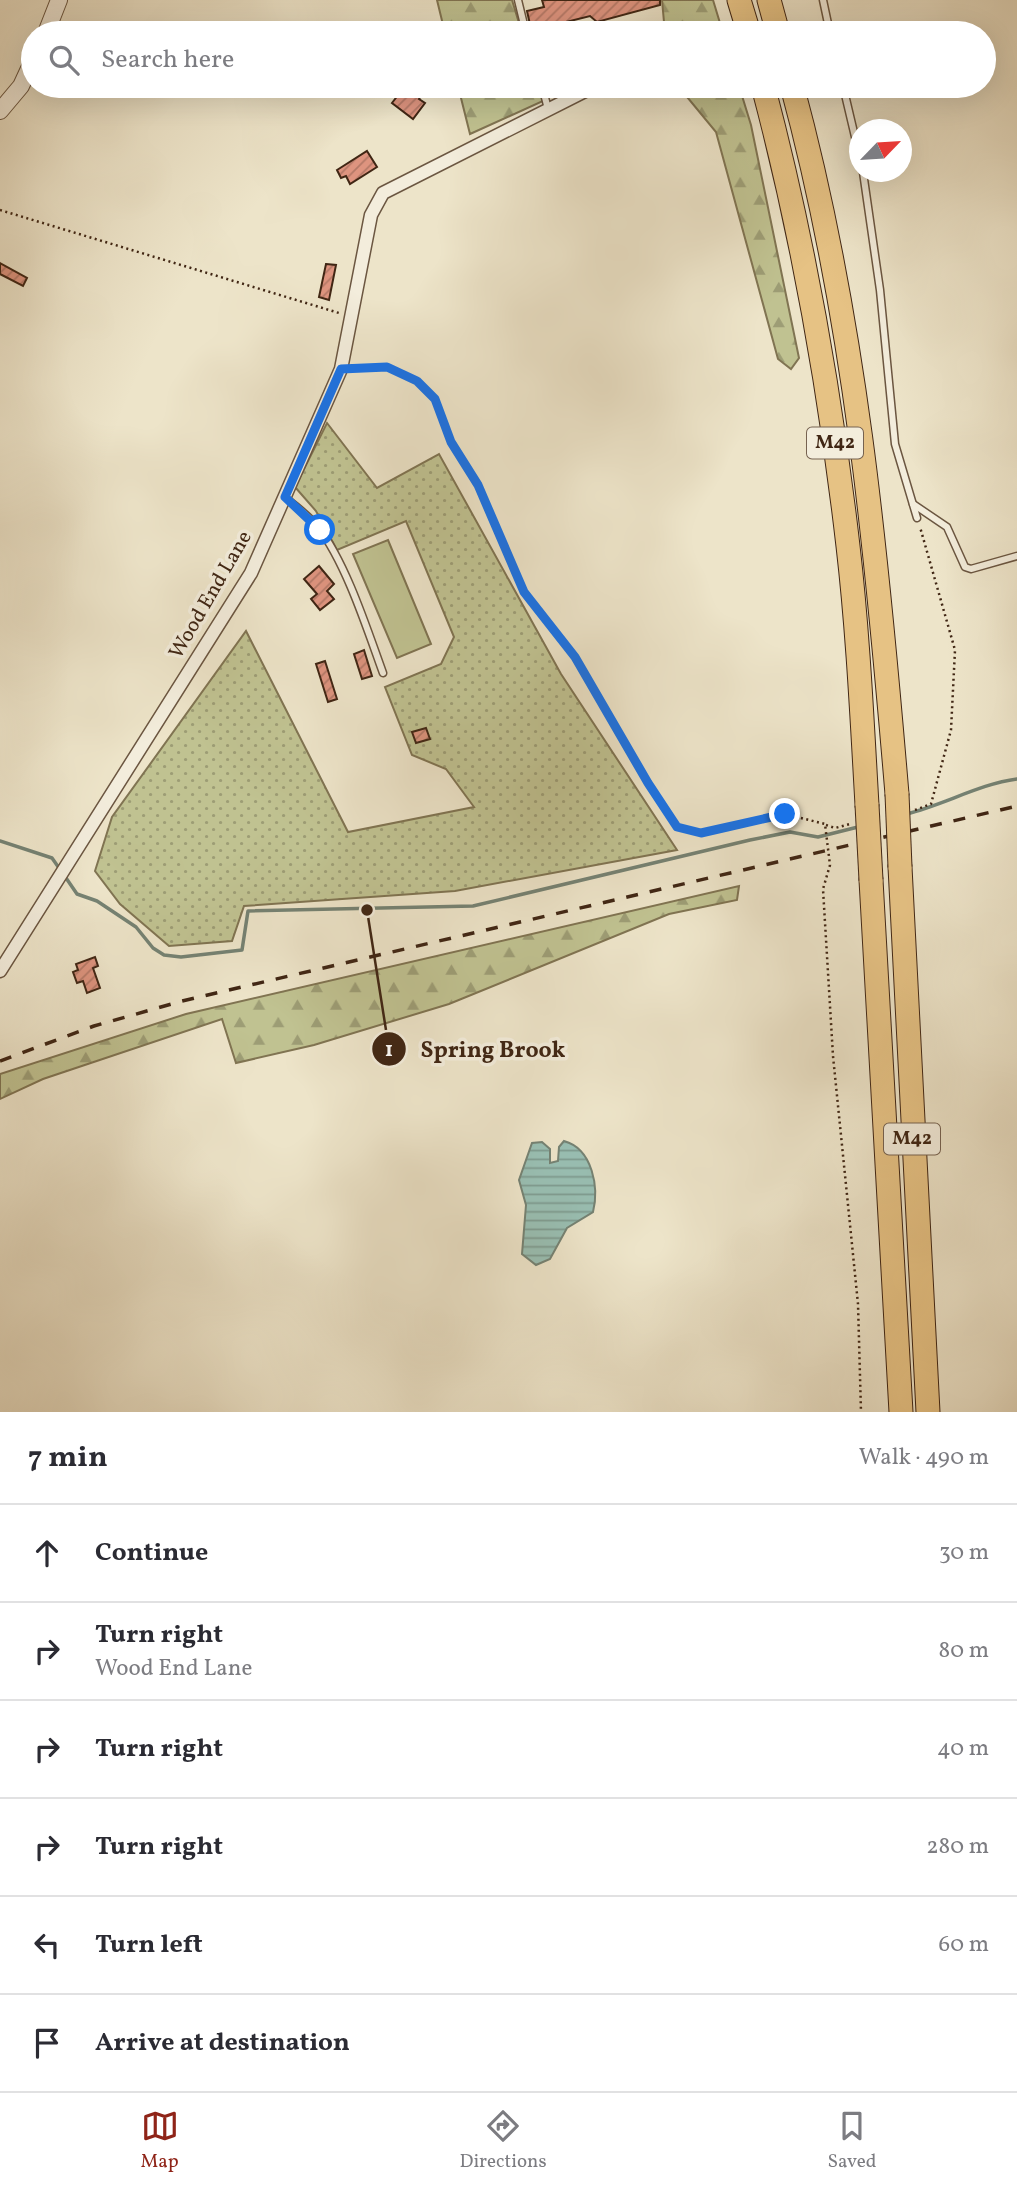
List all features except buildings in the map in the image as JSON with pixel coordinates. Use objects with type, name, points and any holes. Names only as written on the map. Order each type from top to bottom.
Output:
[{"type":"highway","points":[[739,0],[745,21]]},
{"type":"highway","points":[[769,0],[775,21]]},
{"type":"highway","name":"M42","points":[[766,98],[807,270],[834,434],[856,629],[901,1412]]},
{"type":"highway","name":"M42","points":[[795,98],[838,285],[862,431],[873,522],[897,794],[928,1412]]},
{"type":"street","points":[[51,21],[59,0]]},
{"type":"street","points":[[0,111],[21,86]]},
{"type":"street","name":"Wood End Lane","points":[[0,971],[251,573],[341,369],[371,215],[383,193],[569,98]]},
{"type":"lane","points":[[518,0],[523,21]]},
{"type":"lane","points":[[823,0],[827,21]]},
{"type":"lane","points":[[545,98],[548,108]]},
{"type":"lane","points":[[846,98],[850,119]]},
{"type":"lane","points":[[864,182],[880,290],[895,444],[917,517]]},
{"type":"lane","points":[[285,497],[308,516],[329,546],[358,604],[383,673]]},
{"type":"lane","points":[[914,504],[947,527],[965,567],[971,569],[1017,556]]},
{"type":"path","points":[[0,210],[352,317]]},
{"type":"path","points":[[341,369],[387,367],[417,381],[435,399],[451,442],[478,485],[524,592],[575,657],[648,783],[677,827],[701,833],[785,814],[825,824],[830,865],[823,889],[833,1056],[858,1304],[861,1412]]},
{"type":"path","points":[[917,517],[955,650],[951,730],[931,804]]},
{"type":"green space","points":[[437,0],[512,0],[518,21],[442,21]]},
{"type":"green space","points":[[662,0],[713,0],[719,21],[664,21]]},
{"type":"green space","points":[[461,98],[542,98],[543,101],[470,134]]},
{"type":"green space","points":[[688,98],[743,98],[751,125],[799,358],[791,369],[778,359],[716,132]]},
{"type":"green space","points":[[327,423],[377,488],[439,454],[561,674],[677,850],[455,891],[244,906],[232,941],[169,946],[120,904],[95,871],[112,817],[246,631],[348,832],[474,807],[446,769],[412,755],[385,687],[441,664],[454,637],[406,521],[337,550],[316,511],[295,487]]},
{"type":"green space","points":[[388,540],[431,644],[397,658],[353,554]]},
{"type":"green space","points":[[739,886],[737,900],[669,914],[449,1004],[314,1045],[236,1063],[222,1019],[43,1079],[0,1099],[0,1074],[186,1014]]},
{"type":"water","points":[[564,1141],[582,1152],[592,1170],[595,1192],[593,1212],[567,1228],[550,1259],[536,1265],[522,1254],[526,1205],[519,1180],[532,1143],[542,1142],[550,1149],[550,1163],[558,1161],[559,1147]]},
{"type":"waterway","points":[[906,814],[989,785],[1017,779]]},
{"type":"waterway","points":[[64,875],[77,894],[97,901],[136,927],[153,948],[164,955],[181,957],[242,950],[248,911],[473,906],[750,840],[790,832],[818,837],[858,827]]},
{"type":"waterway","points":[[0,841],[52,858],[59,868]]},
{"type":"railway","points":[[0,1061],[94,1026],[182,1001],[1017,806]]},
{"type":"place","name":"Spring Brook","points":[[367,910]]},
{"type":"route","points":[[320,530],[285,497],[341,369],[387,367],[417,381],[435,399],[451,442],[478,485],[524,592],[575,657],[648,783],[677,827],[701,833],[785,814]]}]
